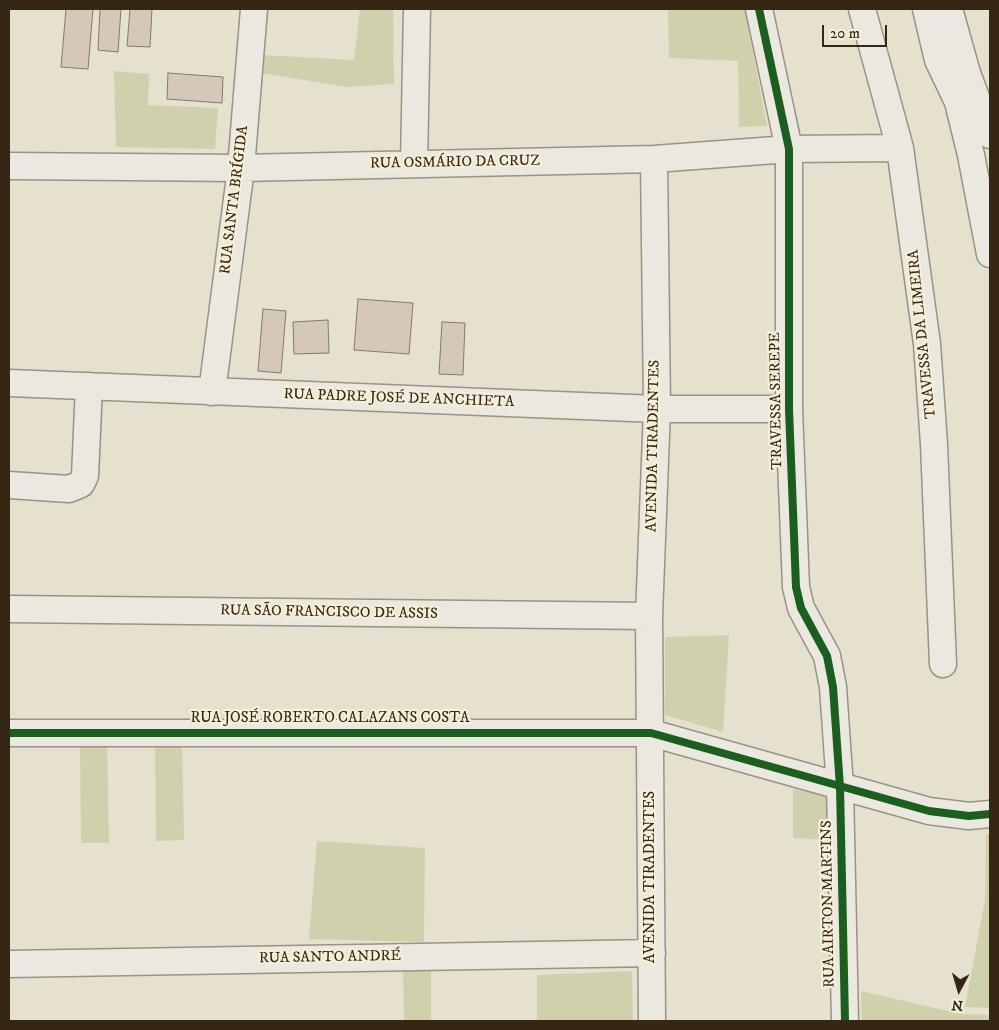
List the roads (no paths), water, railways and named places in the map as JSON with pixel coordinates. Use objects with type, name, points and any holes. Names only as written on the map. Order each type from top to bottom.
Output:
[{"type":"street","name":"RUA SANTA BRÍGIDA","points":[[212,392],[241,168],[254,9]]},
{"type":"street","points":[[414,164],[417,9]]},
{"type":"street","name":"TRAVESSA SEREPE","points":[[759,9],[789,149],[789,409],[796,587],[800,608],[828,656],[833,687],[840,787]]},
{"type":"street","name":"TRAVESSA DA LIMEIRA","points":[[862,9],[900,148],[927,344],[931,393],[943,664]]},
{"type":"street","points":[[926,9],[938,60],[958,102],[972,155],[990,254]]},
{"type":"street","points":[[950,9],[967,73],[990,135]]},
{"type":"street","name":"RUA OSMÁRIO DA CRUZ","points":[[9,166],[241,168],[654,159],[789,149],[900,148]]},
{"type":"street","name":"AVENIDA TIRADENTES","points":[[652,1021],[649,616],[657,409],[654,159]]},
{"type":"street","name":"RUA PADRE JOSÉ DE ANCHIETA","points":[[9,383],[657,409],[789,409]]},
{"type":"street","points":[[9,485],[69,489],[81,484],[85,476],[89,386]]},
{"type":"street","name":"RUA SÃO FRANCISCO DE ASSIS","points":[[9,609],[649,616]]},
{"type":"street","name":"RUA JOSÉ ROBERTO CALAZANS COSTA","points":[[9,733],[651,733]]},
{"type":"street","points":[[651,733],[929,811],[969,816],[990,814]]},
{"type":"street","name":"RUA AIRTON MARTINS","points":[[840,787],[844,1021]]},
{"type":"street","name":"RUA SANTO ANDRÉ","points":[[9,964],[652,952]]}]
